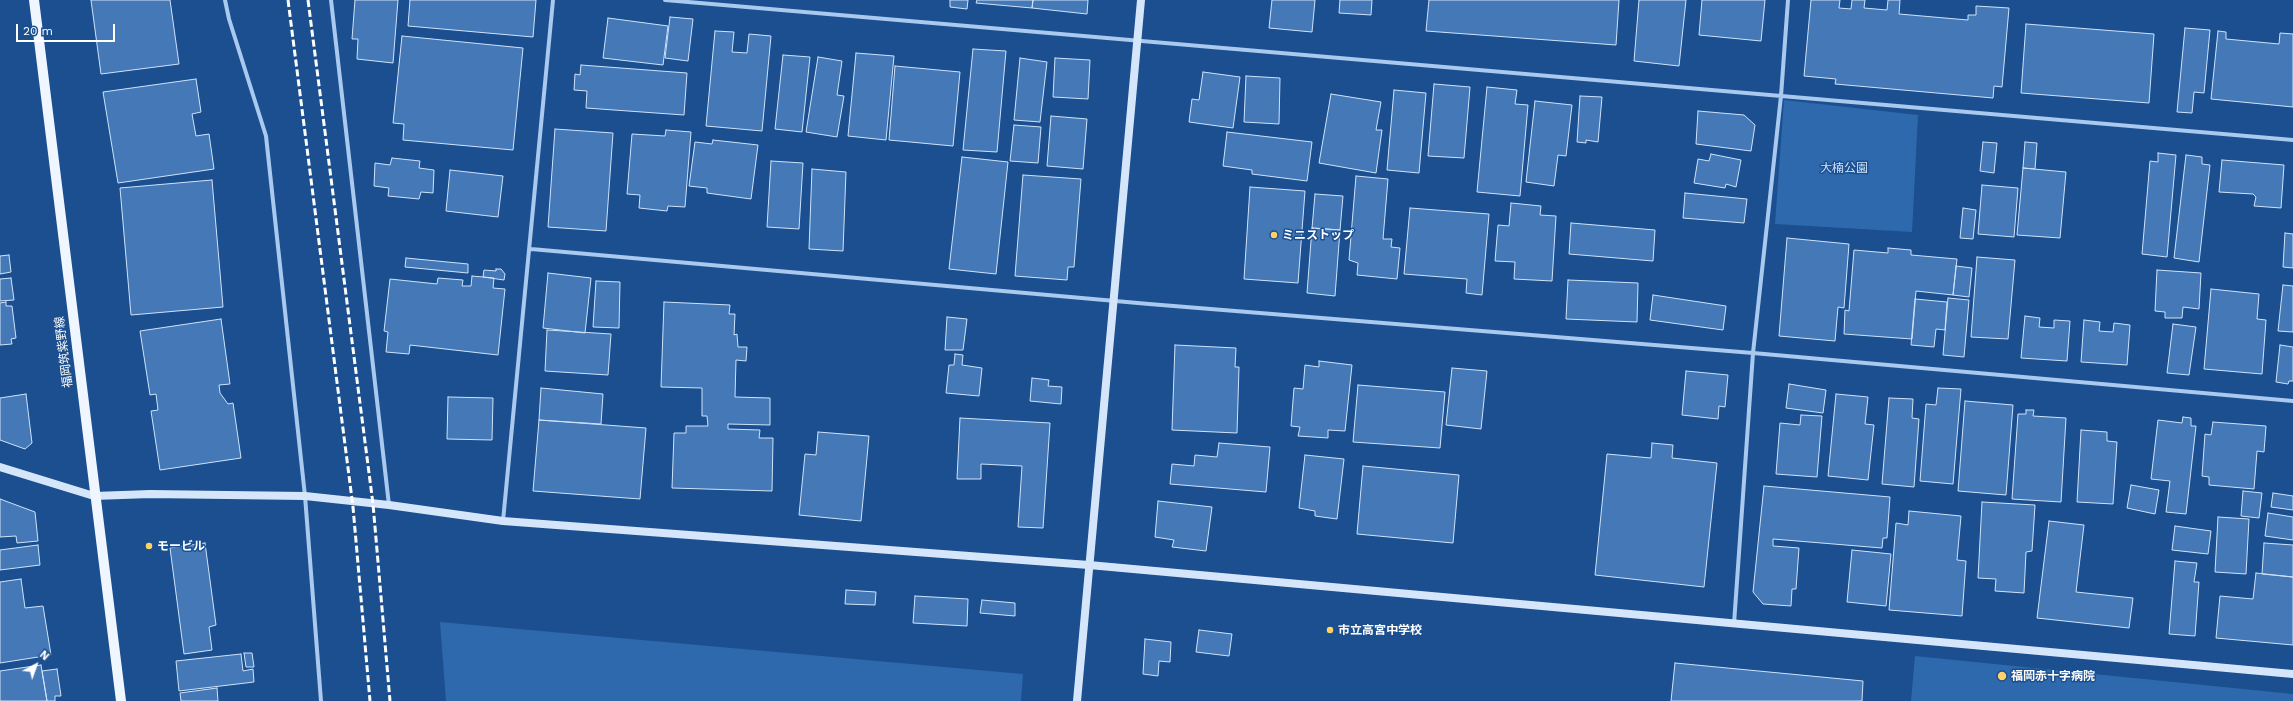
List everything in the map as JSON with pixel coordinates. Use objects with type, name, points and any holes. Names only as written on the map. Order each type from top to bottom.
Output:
[{"type":"main road","name":"福岡筑紫野線","points":[[34,0],[94,496],[121,701]]},
{"type":"street","points":[[225,0],[229,19],[266,136],[305,496],[322,701]]},
{"type":"street","points":[[331,0],[389,505]]},
{"type":"street","points":[[503,521],[553,0]]},
{"type":"street","points":[[665,0],[1137,42],[2293,140]]},
{"type":"street","points":[[1078,701],[1089,565],[1115,301],[1141,0]]},
{"type":"street","points":[[1734,624],[1753,354],[1781,96],[1788,0]]},
{"type":"street","points":[[530,249],[1115,301],[2293,401]]},
{"type":"street","points":[[0,467],[94,496],[150,494],[305,496],[389,505],[503,521],[1089,565],[2293,674]]},
{"type":"green space","name":"大楠公園","points":[[1784,100],[1918,115],[1912,232],[1775,224]]},
{"type":"green space","points":[[440,622],[1023,674],[1021,701],[446,701]]},
{"type":"green space","name":"福岡赤十字病院","points":[[1915,656],[2293,694],[2293,701],[1911,701]]},
{"type":"building","points":[[91,0],[170,0],[179,64],[101,74]]},
{"type":"building","points":[[355,0],[398,0],[393,63],[357,59],[358,39],[352,39]]},
{"type":"building","points":[[410,0],[536,0],[533,37],[408,26]]},
{"type":"building","points":[[950,0],[968,0],[967,9],[950,7]]},
{"type":"building","points":[[977,0],[1033,0],[1032,8],[976,3]]},
{"type":"building","points":[[1033,0],[1088,0],[1087,14],[1032,8]]},
{"type":"building","points":[[1272,0],[1315,0],[1312,32],[1269,28]]},
{"type":"building","points":[[1340,0],[1372,0],[1371,15],[1339,13]]},
{"type":"building","points":[[1429,0],[1619,0],[1616,45],[1426,31]]},
{"type":"building","points":[[1639,0],[1686,0],[1679,66],[1634,61]]},
{"type":"building","points":[[1702,0],[1765,0],[1761,41],[1699,35]]},
{"type":"building","points":[[1811,0],[1840,0],[1839,8],[1851,9],[1852,0],[1865,0],[1864,8],[1887,10],[1888,0],[1900,0],[1899,14],[1968,20],[1968,15],[1976,15],[1976,6],[2009,8],[2002,87],[1994,86],[1993,98],[1835,84],[1836,79],[1804,76]]},
{"type":"building","points":[[670,17],[693,19],[688,61],[665,58]]},
{"type":"building","points":[[608,18],[668,26],[663,65],[603,58]]},
{"type":"building","points":[[2026,24],[2154,34],[2149,103],[2021,93]]},
{"type":"building","points":[[2185,28],[2210,30],[2204,93],[2194,92],[2192,113],[2177,112]]},
{"type":"building","points":[[715,31],[734,32],[732,52],[747,53],[749,34],[771,36],[762,131],[706,126]]},
{"type":"building","points":[[2218,31],[2226,32],[2226,39],[2279,44],[2280,33],[2293,34],[2293,107],[2211,99]]},
{"type":"building","points":[[402,36],[523,48],[513,150],[403,140],[404,124],[393,123]]},
{"type":"building","points":[[973,49],[1006,51],[997,152],[963,150]]},
{"type":"building","points":[[856,53],[894,56],[886,140],[848,136]]},
{"type":"building","points":[[783,55],[810,57],[802,132],[775,129]]},
{"type":"building","points":[[818,57],[842,61],[837,95],[844,96],[837,137],[806,132]]},
{"type":"building","points":[[1020,58],[1047,62],[1040,122],[1014,120]]},
{"type":"building","points":[[1055,58],[1090,60],[1088,99],[1053,97]]},
{"type":"building","points":[[581,65],[687,73],[684,115],[586,108],[587,91],[574,90],[575,74],[580,75]]},
{"type":"building","points":[[895,66],[960,72],[953,146],[889,140]]},
{"type":"building","points":[[1203,72],[1240,77],[1233,128],[1189,122],[1192,99],[1199,100]]},
{"type":"building","points":[[1246,76],[1280,78],[1279,124],[1244,122]]},
{"type":"building","points":[[196,79],[201,112],[192,114],[196,136],[209,134],[214,169],[118,183],[103,92]]},
{"type":"building","points":[[1434,84],[1470,87],[1464,158],[1428,156]]},
{"type":"building","points":[[1487,87],[1517,90],[1515,104],[1528,105],[1520,196],[1477,192]]},
{"type":"building","points":[[1394,90],[1426,93],[1419,173],[1387,170]]},
{"type":"building","points":[[1331,94],[1381,102],[1376,130],[1382,130],[1376,173],[1319,163]]},
{"type":"building","points":[[1580,96],[1602,97],[1598,142],[1586,140],[1586,143],[1577,142]]},
{"type":"building","points":[[1535,101],[1572,105],[1566,156],[1558,155],[1554,186],[1526,182]]},
{"type":"building","points":[[1698,111],[1744,115],[1755,125],[1751,151],[1696,144]]},
{"type":"building","points":[[1051,116],[1087,119],[1083,169],[1047,166]]},
{"type":"building","points":[[1014,125],[1041,127],[1038,163],[1010,161]]},
{"type":"building","points":[[555,129],[613,133],[606,231],[548,227]]},
{"type":"building","points":[[666,130],[691,132],[685,207],[668,206],[667,211],[639,208],[640,195],[627,194],[632,134],[665,136]]},
{"type":"building","points":[[1227,132],[1312,142],[1307,181],[1252,174],[1252,170],[1223,166]]},
{"type":"building","points":[[713,140],[758,145],[751,199],[707,193],[707,188],[689,186],[695,142],[712,144]]},
{"type":"building","points":[[1983,142],[1997,143],[1994,173],[1980,171]]},
{"type":"building","points":[[2025,142],[2037,143],[2035,169],[2023,168]]},
{"type":"building","points":[[2158,153],[2176,155],[2167,257],[2142,254],[2150,161],[2158,162]]},
{"type":"building","points":[[1711,154],[1741,160],[1736,187],[1726,184],[1725,188],[1694,183],[1698,159],[1709,161]]},
{"type":"building","points":[[2186,155],[2202,157],[2202,164],[2210,165],[2199,262],[2174,258]]},
{"type":"building","points":[[962,157],[1008,162],[996,274],[949,269]]},
{"type":"building","points":[[392,158],[420,161],[419,168],[434,170],[433,193],[421,192],[419,199],[388,196],[389,188],[374,186],[375,163],[390,165]]},
{"type":"building","points":[[2222,160],[2284,165],[2281,208],[2254,206],[2256,197],[2253,194],[2219,192]]},
{"type":"building","points":[[771,161],[803,163],[799,229],[767,227]]},
{"type":"building","points":[[2023,168],[2066,172],[2060,238],[2017,235]]},
{"type":"building","points":[[812,169],[846,172],[843,251],[809,249]]},
{"type":"building","points":[[450,170],[503,176],[498,217],[446,211]]},
{"type":"building","points":[[1023,175],[1081,179],[1074,267],[1068,267],[1067,280],[1015,276]]},
{"type":"building","points":[[1356,176],[1388,179],[1383,239],[1392,239],[1391,247],[1400,248],[1397,279],[1357,275],[1358,263],[1349,260]]},
{"type":"building","points":[[212,180],[223,307],[131,315],[120,188]]},
{"type":"building","points":[[1982,185],[2018,188],[2014,237],[1978,234]]},
{"type":"building","name":"ミニストップ","points":[[1250,187],[1305,191],[1298,283],[1244,279]]},
{"type":"building","points":[[1685,193],[1747,199],[1744,223],[1683,218]]},
{"type":"building","points":[[1315,194],[1343,196],[1340,230],[1312,228]]},
{"type":"building","points":[[1511,203],[1541,206],[1540,215],[1556,216],[1552,281],[1514,279],[1515,262],[1495,261],[1498,225],[1509,226]]},
{"type":"building","points":[[1410,208],[1489,214],[1482,295],[1466,293],[1467,279],[1404,274]]},
{"type":"building","points":[[1963,208],[1976,210],[1973,239],[1960,238]]},
{"type":"building","points":[[1571,223],[1655,230],[1653,261],[1569,254]]},
{"type":"building","points":[[1312,228],[1340,230],[1335,296],[1307,293]]},
{"type":"building","points":[[2285,233],[2293,234],[2293,268],[2283,267]]},
{"type":"building","points":[[1787,238],[1849,244],[1844,308],[1838,307],[1835,341],[1779,336]]},
{"type":"building","points":[[1888,248],[1911,250],[1911,255],[1957,259],[1953,295],[1916,291],[1912,339],[1844,334],[1845,310],[1849,311],[1854,250],[1888,253]]},
{"type":"building","points":[[9,255],[11,272],[0,274],[0,256]]},
{"type":"building","points":[[1977,257],[2015,260],[2008,339],[1971,337]]},
{"type":"building","points":[[406,258],[468,264],[468,273],[405,267]]},
{"type":"building","points":[[1956,266],[1972,268],[1969,297],[1953,295]]},
{"type":"building","points":[[496,269],[501,269],[505,274],[504,280],[483,277],[484,270],[496,271]]},
{"type":"building","points":[[2157,270],[2201,273],[2199,309],[2183,307],[2182,318],[2165,318],[2165,312],[2155,311]]},
{"type":"building","points":[[548,273],[591,278],[585,333],[543,328]]},
{"type":"building","points":[[472,276],[494,278],[493,288],[505,289],[498,355],[410,345],[409,354],[386,352],[388,332],[384,331],[390,279],[437,284],[438,278],[463,280],[462,286],[471,286]]},
{"type":"building","points":[[11,278],[14,300],[0,301],[0,279]]},
{"type":"building","points":[[1568,280],[1638,283],[1637,322],[1566,319]]},
{"type":"building","points":[[596,281],[620,282],[619,328],[593,327]]},
{"type":"building","points":[[2283,285],[2293,286],[2293,332],[2278,331]]},
{"type":"building","points":[[2211,289],[2259,294],[2257,319],[2266,320],[2262,374],[2204,369]]},
{"type":"building","points":[[1653,295],[1726,306],[1723,330],[1650,320]]},
{"type":"building","points":[[1948,298],[1969,300],[1964,357],[1943,355]]},
{"type":"building","points":[[1915,299],[1947,302],[1945,330],[1936,329],[1934,347],[1911,345]]},
{"type":"building","points":[[6,302],[6,306],[12,306],[16,338],[11,339],[12,344],[0,345],[0,303]]},
{"type":"building","points":[[664,302],[730,305],[729,314],[735,314],[734,335],[737,334],[738,347],[747,347],[746,361],[736,360],[735,397],[770,398],[770,425],[728,424],[728,429],[760,430],[759,438],[773,438],[772,491],[672,488],[674,433],[686,433],[686,426],[708,426],[707,416],[702,416],[702,388],[661,387]]},
{"type":"building","points":[[2025,316],[2040,318],[2039,327],[2054,328],[2054,320],[2070,321],[2067,361],[2021,358]]},
{"type":"building","points":[[947,317],[967,319],[963,350],[945,350]]},
{"type":"building","points":[[221,319],[230,384],[219,385],[220,393],[228,404],[233,403],[241,458],[160,470],[151,411],[158,410],[156,394],[150,395],[140,331]]},
{"type":"building","points":[[2084,320],[2100,322],[2099,331],[2113,332],[2114,323],[2130,325],[2127,365],[2081,362]]},
{"type":"building","points":[[2173,324],[2196,327],[2189,375],[2167,373]]},
{"type":"building","points":[[547,330],[611,334],[608,375],[545,371]]},
{"type":"building","points":[[1175,345],[1236,348],[1235,367],[1239,367],[1237,433],[1172,430]]},
{"type":"building","points":[[2280,345],[2293,347],[2293,381],[2289,381],[2288,384],[2276,382]]},
{"type":"building","points":[[955,354],[963,355],[962,365],[982,368],[979,396],[946,393],[949,365],[954,365]]},
{"type":"building","points":[[1319,361],[1352,365],[1345,431],[1328,430],[1328,438],[1298,436],[1300,427],[1291,426],[1294,388],[1303,389],[1305,365],[1319,367]]},
{"type":"building","points":[[1452,368],[1487,371],[1481,429],[1446,425]]},
{"type":"building","points":[[1686,371],[1728,375],[1725,407],[1719,406],[1718,419],[1682,415]]},
{"type":"building","points":[[1032,378],[1049,380],[1048,386],[1062,387],[1061,404],[1030,401]]},
{"type":"building","points":[[1789,384],[1826,390],[1823,413],[1786,408]]},
{"type":"building","points":[[1358,385],[1445,392],[1440,448],[1353,442]]},
{"type":"building","points":[[541,388],[603,394],[601,424],[539,420]]},
{"type":"building","points":[[1938,388],[1961,389],[1953,484],[1920,481],[1926,404],[1936,405]]},
{"type":"building","points":[[26,394],[32,443],[25,449],[0,440],[0,398]]},
{"type":"building","points":[[1836,394],[1868,397],[1865,424],[1874,425],[1868,480],[1828,476]]},
{"type":"building","points":[[448,397],[493,398],[492,440],[447,439]]},
{"type":"building","points":[[1889,398],[1913,399],[1912,418],[1919,419],[1914,487],[1882,484]]},
{"type":"building","points":[[1965,401],[2013,405],[2006,495],[1958,491]]},
{"type":"building","points":[[2026,410],[2034,410],[2033,416],[2066,418],[2061,502],[2012,499],[2018,414],[2026,414]]},
{"type":"building","points":[[1801,415],[1822,416],[1817,477],[1776,474],[1780,423],[1800,425]]},
{"type":"building","points":[[2183,417],[2191,418],[2191,426],[2196,426],[2186,514],[2166,512],[2170,481],[2151,479],[2158,420],[2182,423]]},
{"type":"building","points":[[960,418],[1050,423],[1043,528],[1018,527],[1022,466],[981,464],[981,479],[957,479]]},
{"type":"building","points":[[539,420],[646,428],[640,499],[533,491]]},
{"type":"building","points":[[2213,422],[2266,426],[2264,452],[2257,451],[2254,489],[2209,485],[2209,477],[2202,476],[2205,434],[2211,435]]},
{"type":"building","points":[[2081,430],[2107,432],[2107,441],[2117,442],[2113,504],[2077,502]]},
{"type":"building","points":[[818,432],[869,436],[861,521],[799,515],[805,454],[816,455]]},
{"type":"building","points":[[1219,443],[1270,447],[1266,492],[1170,484],[1172,464],[1194,466],[1195,455],[1217,457]]},
{"type":"building","points":[[1652,443],[1673,445],[1672,458],[1717,463],[1704,587],[1595,575],[1607,454],[1651,458]]},
{"type":"building","points":[[1305,455],[1344,459],[1337,519],[1315,516],[1315,511],[1299,508]]},
{"type":"building","points":[[1363,466],[1459,475],[1453,543],[1357,534]]},
{"type":"building","points":[[2131,485],[2159,490],[2155,514],[2127,508]]},
{"type":"building","points":[[1764,486],[1890,497],[1887,538],[1883,538],[1882,548],[1773,539],[1773,546],[1799,548],[1796,589],[1792,589],[1791,606],[1763,604],[1753,592]]},
{"type":"building","points":[[2243,491],[2262,493],[2259,518],[2241,516]]},
{"type":"building","points":[[2273,493],[2293,496],[2293,510],[2271,507]]},
{"type":"building","points":[[0,499],[35,512],[38,541],[17,543],[16,536],[0,537]]},
{"type":"building","points":[[1158,501],[1212,507],[1206,551],[1172,547],[1174,540],[1155,537]]},
{"type":"building","points":[[1982,502],[2035,505],[2032,551],[2026,552],[2024,593],[1995,591],[1996,579],[1978,578]]},
{"type":"building","points":[[1909,511],[1961,516],[1957,560],[1966,561],[1962,616],[1889,610],[1896,523],[1908,525]]},
{"type":"building","points":[[2268,513],[2293,517],[2293,540],[2265,536]]},
{"type":"building","points":[[2218,517],[2249,519],[2246,574],[2215,572]]},
{"type":"building","points":[[2049,521],[2084,525],[2076,592],[2133,598],[2129,628],[2037,618]]},
{"type":"building","points":[[2175,526],[2211,531],[2208,554],[2172,550]]},
{"type":"building","points":[[205,543],[216,625],[209,627],[212,650],[184,654],[170,548]]},
{"type":"building","points":[[2264,543],[2293,545],[2293,577],[2262,574]]},
{"type":"building","points":[[38,545],[40,565],[0,570],[0,550]]},
{"type":"building","points":[[1852,550],[1891,554],[1886,606],[1847,602]]},
{"type":"building","points":[[2175,561],[2197,563],[2194,582],[2199,582],[2195,636],[2169,634]]},
{"type":"building","points":[[2256,573],[2293,577],[2293,645],[2216,638],[2220,596],[2253,599]]},
{"type":"building","points":[[21,579],[25,608],[43,606],[51,655],[0,663],[0,582]]},
{"type":"building","points":[[846,590],[876,592],[875,605],[845,604]]},
{"type":"building","points":[[915,596],[968,599],[967,626],[913,623]]},
{"type":"building","points":[[982,600],[1015,603],[1015,616],[980,613]]},
{"type":"building","points":[[1199,630],[1232,634],[1229,656],[1196,652]]},
{"type":"building","points":[[1145,639],[1171,642],[1170,662],[1159,661],[1158,676],[1143,674]]},
{"type":"building","points":[[244,653],[252,653],[254,667],[246,667]]},
{"type":"building","points":[[241,654],[243,671],[253,669],[254,682],[179,691],[176,661]]},
{"type":"building","points":[[1675,663],[1863,681],[1862,701],[1671,701]]},
{"type":"building","points":[[41,665],[47,701],[0,701],[0,671]]},
{"type":"building","points":[[57,669],[61,696],[55,696],[55,701],[47,701],[42,671]]},
{"type":"building","points":[[217,688],[218,701],[181,701],[180,693]]},
{"type":"railway","points":[[288,0],[353,507],[370,701]]},
{"type":"railway","points":[[308,0],[373,504],[390,701]]},
{"type":"place","name":"ミニストップ","points":[[1274,235]]},
{"type":"place","name":"モービル","points":[[149,546]]},
{"type":"place","name":"市立高宮中学校","points":[[1330,630]]},
{"type":"place","name":"福岡赤十字病院","points":[[2002,676]]}]
